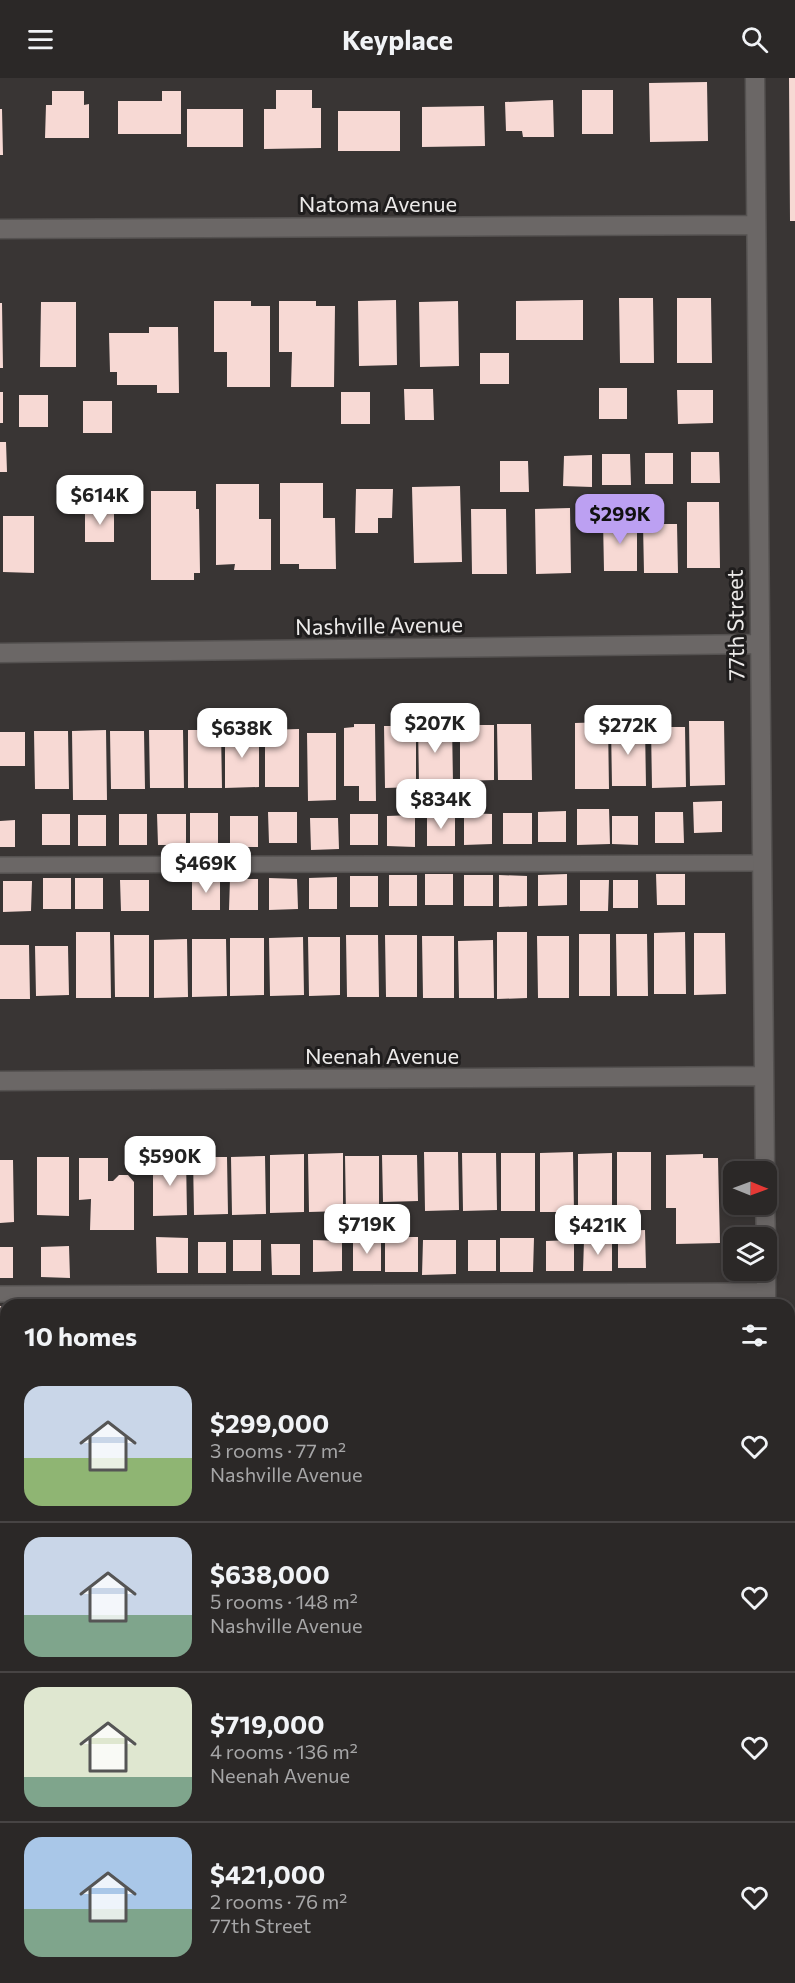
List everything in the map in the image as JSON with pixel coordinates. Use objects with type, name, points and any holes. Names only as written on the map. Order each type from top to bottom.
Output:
[{"type":"street","name":"77th Street","points":[[755,78],[765,1161]]},
{"type":"street","name":"Natoma Avenue","points":[[0,229],[756,225]]},
{"type":"street","name":"Nashville Avenue","points":[[0,653],[759,644]]},
{"type":"street","name":"Neenah Avenue","points":[[0,1081],[764,1076]]},
{"type":"street","points":[[766,1281],[766,1298]]},
{"type":"lane","points":[[0,865],[762,863]]},
{"type":"lane","points":[[0,1294],[766,1298]]},
{"type":"building","points":[[789,78],[795,78],[795,221],[790,221]]},
{"type":"building","points":[[707,82],[708,141],[650,142],[649,83]]},
{"type":"building","points":[[276,90],[312,90],[312,108],[321,108],[321,148],[264,149],[264,109],[276,109]]},
{"type":"building","points":[[582,90],[613,90],[613,134],[582,134]]},
{"type":"building","points":[[52,91],[84,91],[84,105],[89,104],[89,138],[45,138],[46,105],[52,105]]},
{"type":"building","points":[[162,91],[181,91],[181,134],[118,134],[118,101],[162,101]]},
{"type":"building","points":[[553,100],[554,137],[523,137],[522,131],[506,131],[505,102]]},
{"type":"building","points":[[484,106],[485,146],[422,147],[422,107]]},
{"type":"building","points":[[0,109],[2,109],[3,155],[0,155]]},
{"type":"building","points":[[187,109],[243,109],[243,147],[187,147]]},
{"type":"building","points":[[338,111],[400,111],[400,151],[338,151]]},
{"type":"building","points":[[619,298],[653,298],[654,363],[620,363]]},
{"type":"building","points":[[677,298],[711,298],[712,363],[677,363]]},
{"type":"building","points":[[396,300],[397,365],[359,366],[358,301]]},
{"type":"building","points":[[583,300],[583,340],[516,340],[516,301]]},
{"type":"building","points":[[214,301],[251,301],[251,306],[270,306],[270,387],[227,387],[227,352],[214,352]]},
{"type":"building","points":[[279,301],[316,301],[316,306],[335,306],[334,387],[291,387],[292,352],[279,352]]},
{"type":"building","points":[[458,301],[459,366],[420,367],[419,302]]},
{"type":"building","points":[[41,302],[76,302],[76,367],[40,367]]},
{"type":"building","points":[[0,303],[2,303],[3,368],[0,368]]},
{"type":"building","points":[[149,327],[178,327],[179,393],[157,393],[157,385],[117,385],[117,372],[110,372],[109,333],[149,333]]},
{"type":"building","points":[[480,353],[509,353],[509,384],[480,384]]},
{"type":"building","points":[[599,388],[627,388],[627,419],[599,419]]},
{"type":"building","points":[[404,389],[433,389],[434,420],[405,420]]},
{"type":"building","points":[[677,390],[713,390],[713,423],[678,424]]},
{"type":"building","points":[[0,392],[3,392],[3,423],[0,423]]},
{"type":"building","points":[[341,392],[370,392],[370,424],[341,424]]},
{"type":"building","points":[[19,395],[48,395],[48,427],[19,427]]},
{"type":"building","points":[[83,401],[112,401],[112,433],[83,433]]},
{"type":"building","points":[[0,442],[6,442],[7,472],[0,472]]},
{"type":"building","points":[[691,452],[719,452],[720,483],[691,483]]},
{"type":"building","points":[[645,453],[673,453],[673,484],[645,484]]},
{"type":"building","points":[[602,454],[630,454],[631,485],[602,485]]},
{"type":"building","points":[[592,455],[592,487],[563,486],[564,456]]},
{"type":"building","points":[[500,461],[528,461],[529,492],[500,492]]},
{"type":"building","points":[[280,483],[323,483],[323,518],[335,518],[336,569],[299,569],[299,564],[280,564]]},
{"type":"building","points":[[216,484],[259,484],[259,519],[271,519],[271,570],[234,570],[235,564],[216,565]]},
{"type":"building","points":[[460,486],[462,562],[414,563],[412,487]]},
{"type":"building","points":[[356,489],[393,489],[392,518],[378,518],[378,533],[355,533]]},
{"type":"building","points":[[151,491],[196,491],[196,509],[199,509],[200,573],[194,573],[194,580],[151,580]]},
{"type":"building","points":[[687,502],[719,502],[720,568],[687,568]]},
{"type":"building","points":[[570,508],[571,573],[536,574],[535,509]]},
{"type":"building","points":[[471,509],[506,509],[507,574],[472,574]]},
{"type":"building","points":[[85,511],[114,511],[114,542],[85,542]]},
{"type":"building","points":[[3,516],[34,516],[34,573],[3,572]]},
{"type":"building","points":[[603,520],[637,520],[637,571],[604,571]]},
{"type":"building","points":[[643,524],[677,524],[678,573],[644,573]]},
{"type":"building","points":[[689,721],[724,721],[725,785],[690,786]]},
{"type":"building","points":[[608,722],[609,789],[575,789],[575,723]]},
{"type":"building","points":[[354,724],[375,724],[376,801],[359,801],[359,786],[344,786],[344,728],[354,727]]},
{"type":"building","points":[[418,724],[452,724],[453,783],[419,784]]},
{"type":"building","points":[[497,724],[531,724],[532,780],[498,780]]},
{"type":"building","points":[[460,725],[494,725],[494,780],[460,781]]},
{"type":"building","points":[[384,726],[416,726],[416,787],[385,788]]},
{"type":"building","points":[[611,726],[645,726],[646,786],[612,786]]},
{"type":"building","points":[[651,727],[685,727],[686,787],[652,788]]},
{"type":"building","points":[[299,729],[299,787],[265,787],[265,730]]},
{"type":"building","points":[[106,730],[107,800],[73,800],[72,731]]},
{"type":"building","points":[[149,730],[183,730],[184,788],[150,788]]},
{"type":"building","points":[[188,730],[221,730],[222,788],[188,788]]},
{"type":"building","points":[[225,730],[259,730],[259,787],[225,788]]},
{"type":"building","points":[[34,731],[68,731],[69,789],[35,789]]},
{"type":"building","points":[[110,731],[144,731],[145,789],[111,789]]},
{"type":"building","points":[[0,732],[25,732],[25,766],[0,766]]},
{"type":"building","points":[[307,733],[336,733],[336,800],[308,801]]},
{"type":"building","points":[[722,801],[722,832],[694,833],[693,802]]},
{"type":"building","points":[[577,809],[609,809],[610,844],[577,845]]},
{"type":"building","points":[[566,811],[566,842],[538,842],[538,812]]},
{"type":"building","points":[[268,812],[297,812],[297,843],[269,843]]},
{"type":"building","points":[[655,812],[683,812],[684,843],[655,843]]},
{"type":"building","points":[[190,813],[218,813],[218,844],[190,844]]},
{"type":"building","points":[[464,813],[492,814],[492,844],[464,845]]},
{"type":"building","points":[[503,813],[532,813],[532,844],[503,844]]},
{"type":"building","points":[[42,814],[70,814],[70,845],[42,845]]},
{"type":"building","points":[[119,814],[147,814],[147,845],[119,845]]},
{"type":"building","points":[[157,814],[186,814],[186,845],[158,845]]},
{"type":"building","points":[[350,814],[378,814],[378,845],[350,845]]},
{"type":"building","points":[[78,815],[106,815],[106,846],[78,846]]},
{"type":"building","points":[[415,815],[415,847],[387,846],[387,816]]},
{"type":"building","points":[[427,815],[455,815],[455,846],[427,846]]},
{"type":"building","points":[[230,816],[258,816],[258,847],[230,847]]},
{"type":"building","points":[[612,816],[638,816],[638,845],[612,844]]},
{"type":"building","points":[[310,818],[338,818],[339,849],[311,850]]},
{"type":"building","points":[[15,820],[15,847],[0,847],[0,821]]},
{"type":"building","points":[[425,874],[453,874],[453,905],[425,905]]},
{"type":"building","points":[[567,874],[567,905],[538,906],[538,875]]},
{"type":"building","points":[[656,874],[685,874],[685,905],[657,905]]},
{"type":"building","points":[[389,875],[417,875],[417,906],[389,906]]},
{"type":"building","points":[[464,875],[493,875],[493,906],[464,906]]},
{"type":"building","points":[[499,875],[527,876],[527,906],[499,907]]},
{"type":"building","points":[[350,876],[378,876],[378,907],[350,907]]},
{"type":"building","points":[[337,877],[337,909],[309,909],[309,878]]},
{"type":"building","points":[[43,878],[71,878],[71,909],[43,909]]},
{"type":"building","points":[[75,878],[103,878],[103,909],[75,909]]},
{"type":"building","points":[[269,878],[297,879],[298,909],[269,910]]},
{"type":"building","points":[[192,879],[220,879],[220,910],[192,910]]},
{"type":"building","points":[[230,879],[258,879],[258,910],[229,910]]},
{"type":"building","points":[[120,880],[149,880],[149,911],[121,911]]},
{"type":"building","points":[[580,880],[609,880],[608,911],[580,911]]},
{"type":"building","points":[[613,880],[638,880],[638,908],[613,908]]},
{"type":"building","points":[[3,881],[32,881],[31,911],[3,912]]},
{"type":"building","points":[[76,932],[110,932],[111,998],[76,998]]},
{"type":"building","points":[[497,932],[527,932],[527,998],[497,999]]},
{"type":"building","points":[[685,932],[686,994],[654,994],[654,933]]},
{"type":"building","points":[[694,933],[725,933],[726,994],[694,995]]},
{"type":"building","points":[[579,934],[610,934],[610,996],[579,996]]},
{"type":"building","points":[[616,934],[647,934],[648,996],[617,996]]},
{"type":"building","points":[[114,935],[149,935],[149,997],[115,997]]},
{"type":"building","points":[[346,935],[378,935],[379,997],[347,997]]},
{"type":"building","points":[[385,935],[417,935],[417,997],[386,997]]},
{"type":"building","points":[[422,936],[454,936],[454,998],[423,998]]},
{"type":"building","points":[[537,936],[569,936],[569,998],[538,998]]},
{"type":"building","points":[[303,937],[304,995],[270,996],[269,938]]},
{"type":"building","points":[[308,937],[340,937],[340,995],[309,996]]},
{"type":"building","points":[[230,938],[264,938],[264,995],[230,996]]},
{"type":"building","points":[[187,939],[188,997],[154,998],[154,940]]},
{"type":"building","points":[[192,939],[226,939],[227,996],[192,997]]},
{"type":"building","points":[[493,940],[494,998],[459,998],[458,941]]},
{"type":"building","points":[[0,945],[29,945],[30,999],[0,999]]},
{"type":"building","points":[[35,946],[68,946],[69,995],[36,996]]},
{"type":"building","points":[[424,1152],[458,1152],[459,1210],[425,1211]]},
{"type":"building","points":[[573,1152],[574,1212],[540,1212],[540,1153]]},
{"type":"building","points":[[617,1152],[651,1152],[651,1210],[617,1210]]},
{"type":"building","points":[[343,1153],[343,1211],[309,1212],[308,1154]]},
{"type":"building","points":[[462,1153],[496,1153],[497,1210],[463,1211]]},
{"type":"building","points":[[501,1153],[535,1153],[535,1211],[501,1211]]},
{"type":"building","points":[[612,1153],[612,1211],[578,1211],[578,1154]]},
{"type":"building","points":[[304,1154],[304,1212],[270,1213],[270,1155]]},
{"type":"building","points":[[703,1154],[703,1158],[718,1158],[720,1243],[676,1244],[676,1208],[666,1208],[666,1155]]},
{"type":"building","points":[[382,1155],[417,1155],[418,1201],[383,1202]]},
{"type":"building","points":[[265,1156],[266,1214],[232,1215],[231,1157]]},
{"type":"building","points":[[345,1156],[379,1156],[379,1214],[346,1214]]},
{"type":"building","points":[[37,1157],[69,1157],[69,1216],[37,1215]]},
{"type":"building","points":[[186,1157],[187,1215],[153,1216],[153,1158]]},
{"type":"building","points":[[193,1157],[227,1157],[228,1214],[194,1215]]},
{"type":"building","points":[[79,1158],[108,1158],[108,1181],[113,1181],[119,1175],[128,1175],[134,1182],[134,1230],[90,1230],[91,1199],[79,1200]]},
{"type":"building","points":[[0,1160],[13,1160],[14,1222],[0,1223]]},
{"type":"building","points":[[645,1230],[646,1268],[618,1268],[618,1231]]},
{"type":"building","points":[[156,1237],[188,1238],[188,1273],[157,1273]]},
{"type":"building","points":[[385,1237],[418,1237],[418,1272],[385,1272]]},
{"type":"building","points":[[500,1238],[534,1238],[533,1272],[500,1272]]},
{"type":"building","points":[[233,1240],[261,1240],[261,1271],[233,1271]]},
{"type":"building","points":[[313,1240],[342,1241],[342,1271],[313,1272]]},
{"type":"building","points":[[353,1240],[381,1240],[381,1271],[353,1271]]},
{"type":"building","points":[[423,1240],[456,1240],[456,1274],[422,1275]]},
{"type":"building","points":[[468,1240],[496,1240],[496,1271],[468,1271]]},
{"type":"building","points":[[574,1240],[574,1271],[546,1271],[546,1241]]},
{"type":"building","points":[[584,1240],[612,1240],[612,1271],[583,1271]]},
{"type":"building","points":[[198,1242],[226,1242],[226,1273],[198,1273]]},
{"type":"building","points":[[271,1244],[300,1244],[300,1275],[272,1275]]},
{"type":"building","points":[[69,1246],[70,1278],[41,1277],[41,1247]]},
{"type":"building","points":[[0,1247],[13,1247],[13,1278],[0,1278]]}]
